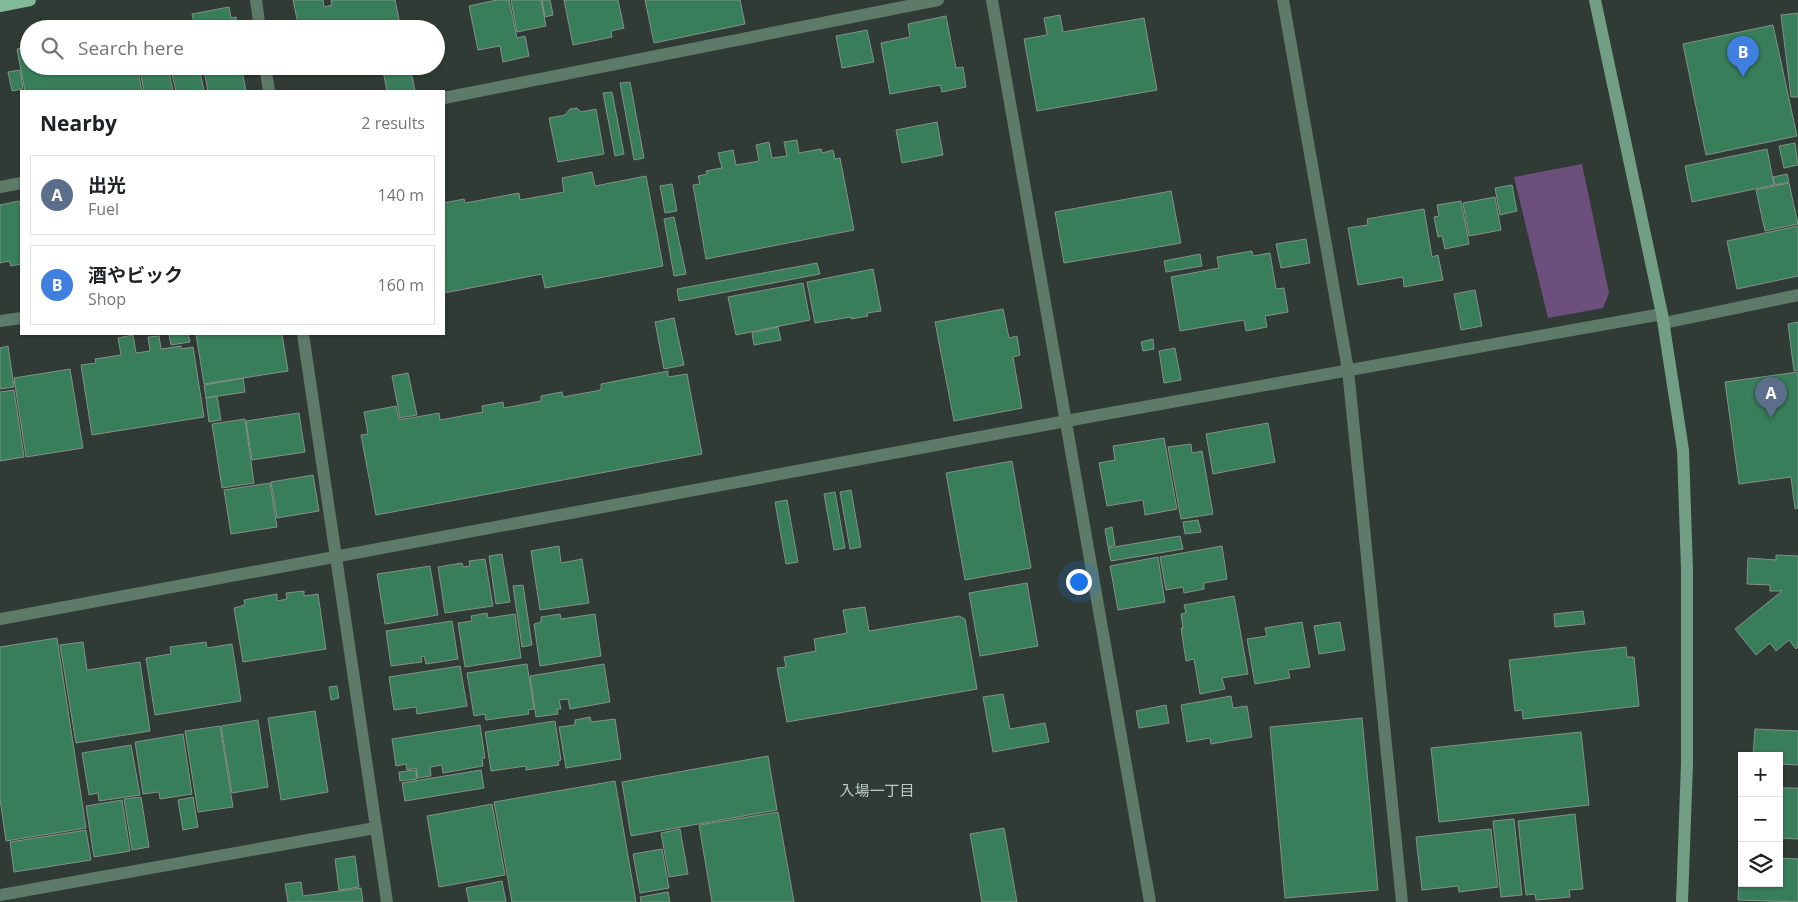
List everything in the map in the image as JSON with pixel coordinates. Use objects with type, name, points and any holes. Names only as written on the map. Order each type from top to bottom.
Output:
[{"type":"main road","points":[[0,6],[30,0]]},
{"type":"street","points":[[256,0],[259,20]]},
{"type":"street","points":[[445,98],[938,0]]},
{"type":"street","points":[[992,0],[1150,902]]},
{"type":"street","points":[[1283,0],[1348,370],[1402,902]]},
{"type":"street","points":[[1595,0],[1663,319],[1683,450],[1687,570],[1687,763],[1682,902]]},
{"type":"street","points":[[266,75],[269,90]]},
{"type":"street","points":[[0,187],[20,183]]},
{"type":"street","points":[[0,619],[1348,370],[1798,295]]},
{"type":"street","points":[[0,322],[20,318]]},
{"type":"street","points":[[303,335],[387,902]]},
{"type":"street","points":[[0,895],[376,828]]},
{"type":"shaded area","points":[[1582,164],[1609,293],[1603,308],[1548,318],[1514,177]]},
{"type":"building","points":[[293,0],[323,0],[324,7],[332,5],[331,0],[395,0],[399,20],[297,20]]},
{"type":"building","points":[[497,0],[509,0],[517,38],[525,36],[529,56],[503,62],[500,46],[478,50],[469,6]]},
{"type":"building","points":[[511,0],[541,0],[546,26],[517,32]]},
{"type":"building","points":[[542,0],[550,0],[553,15],[545,17]]},
{"type":"building","points":[[564,0],[618,0],[624,28],[611,31],[612,37],[573,45]]},
{"type":"building","points":[[645,0],[740,0],[745,24],[654,43]]},
{"type":"building","points":[[229,7],[231,18],[236,17],[236,20],[193,20],[192,14]]},
{"type":"building","points":[[1798,13],[1798,97],[1791,97],[1781,15]]},
{"type":"building","points":[[1060,15],[1063,32],[1144,18],[1157,90],[1037,111],[1024,39],[1047,35],[1044,18]]},
{"type":"building","points":[[946,16],[956,68],[963,67],[966,87],[942,92],[940,85],[890,94],[881,43],[910,37],[908,24]]},
{"type":"building","points":[[1773,25],[1797,136],[1706,155],[1683,44]]},
{"type":"building","points":[[867,30],[874,62],[842,68],[836,36]]},
{"type":"building","points":[[20,48],[20,65],[17,49]]},
{"type":"building","points":[[20,70],[23,89],[12,91],[8,72]]},
{"type":"building","points":[[22,75],[139,75],[142,90],[25,90]]},
{"type":"building","points":[[141,75],[170,75],[173,90],[144,90]]},
{"type":"building","points":[[172,75],[201,75],[204,90],[176,90]]},
{"type":"building","points":[[205,75],[243,75],[246,90],[208,90]]},
{"type":"building","points":[[384,75],[412,75],[415,90],[387,90]]},
{"type":"building","points":[[630,82],[644,158],[634,160],[620,83]]},
{"type":"building","points":[[612,92],[624,154],[615,156],[603,93]]},
{"type":"building","points":[[577,108],[581,112],[596,109],[604,154],[558,162],[549,118],[565,115],[570,109]]},
{"type":"building","points":[[937,122],[943,155],[902,163],[896,130]]},
{"type":"building","points":[[797,140],[799,153],[821,149],[822,153],[833,150],[835,159],[840,158],[854,230],[706,259],[693,185],[700,184],[698,176],[707,174],[706,171],[722,168],[718,153],[733,150],[736,165],[759,161],[756,145],[769,142],[772,158],[787,156],[784,142]]},
{"type":"building","points":[[1795,143],[1798,165],[1784,168],[1779,146]]},
{"type":"building","points":[[1767,149],[1774,185],[1692,202],[1685,166]]},
{"type":"building","points":[[592,172],[595,186],[646,176],[663,266],[545,288],[542,274],[445,293],[445,203],[464,199],[465,203],[519,193],[520,200],[564,192],[562,178]]},
{"type":"building","points":[[1787,174],[1789,182],[1775,185],[1773,177]]},
{"type":"building","points":[[1789,183],[1798,224],[1765,231],[1756,190]]},
{"type":"building","points":[[672,184],[677,211],[665,213],[660,186]]},
{"type":"building","points":[[1512,185],[1517,211],[1500,215],[1495,188]]},
{"type":"building","points":[[1171,191],[1181,243],[1064,263],[1055,212]]},
{"type":"building","points":[[1495,197],[1501,230],[1469,236],[1463,203]]},
{"type":"building","points":[[19,201],[20,264],[11,266],[9,261],[0,263],[0,205]]},
{"type":"building","points":[[1461,201],[1469,244],[1445,249],[1442,236],[1438,237],[1434,217],[1439,216],[1437,205]]},
{"type":"building","points":[[1424,209],[1432,257],[1438,255],[1443,280],[1404,287],[1403,277],[1358,285],[1348,228],[1368,225],[1367,219]]},
{"type":"building","points":[[674,217],[686,274],[674,276],[664,219]]},
{"type":"building","points":[[1798,226],[1798,276],[1737,289],[1727,241]]},
{"type":"building","points":[[1306,239],[1310,263],[1281,268],[1276,244]]},
{"type":"building","points":[[1252,251],[1253,256],[1270,253],[1276,289],[1284,288],[1288,312],[1265,316],[1267,327],[1246,331],[1244,320],[1180,331],[1171,277],[1219,268],[1217,257]]},
{"type":"building","points":[[1200,254],[1202,266],[1166,272],[1164,261]]},
{"type":"building","points":[[817,263],[820,274],[679,301],[677,289]]},
{"type":"building","points":[[873,269],[881,311],[867,313],[868,316],[815,323],[807,282]]},
{"type":"building","points":[[803,283],[810,320],[736,335],[728,297]]},
{"type":"building","points":[[1475,290],[1482,326],[1461,330],[1454,294]]},
{"type":"building","points":[[1003,309],[1009,338],[1017,336],[1020,355],[1013,357],[1022,408],[954,421],[935,322]]},
{"type":"building","points":[[674,318],[684,365],[664,369],[655,322]]},
{"type":"building","points":[[1798,322],[1798,370],[1794,371],[1788,324]]},
{"type":"building","points":[[778,327],[781,340],[754,345],[752,333]]},
{"type":"building","points":[[133,335],[136,353],[150,351],[148,337],[159,336],[161,349],[181,346],[181,349],[193,347],[204,417],[92,435],[81,365],[96,363],[95,359],[121,355],[118,338]]},
{"type":"building","points":[[169,335],[188,335],[190,342],[171,345]]},
{"type":"building","points":[[196,335],[282,335],[288,371],[204,384]]},
{"type":"building","points":[[1153,339],[1154,349],[1143,351],[1141,342]]},
{"type":"building","points":[[8,346],[14,387],[0,389],[0,348]]},
{"type":"building","points":[[1175,348],[1181,380],[1164,383],[1159,351]]},
{"type":"building","points":[[70,369],[83,448],[26,457],[14,378]]},
{"type":"building","points":[[668,371],[668,377],[687,374],[702,454],[376,515],[361,435],[368,434],[364,412],[396,406],[399,420],[439,413],[440,420],[483,412],[482,406],[503,402],[504,408],[541,401],[541,396],[562,392],[563,397],[601,390],[601,384]]},
{"type":"building","points":[[1798,372],[1798,508],[1795,509],[1791,477],[1739,484],[1725,382]]},
{"type":"building","points":[[408,373],[417,415],[400,418],[392,376]]},
{"type":"building","points":[[243,378],[245,392],[206,398],[204,385]]},
{"type":"building","points":[[14,390],[24,457],[0,461],[0,392]]},
{"type":"building","points":[[217,396],[221,420],[209,422],[206,398]]},
{"type":"building","points":[[299,413],[305,452],[252,460],[246,421]]},
{"type":"building","points":[[245,419],[254,483],[222,488],[212,424]]},
{"type":"building","points":[[1268,423],[1275,462],[1213,474],[1206,434]]},
{"type":"building","points":[[1164,438],[1177,509],[1145,515],[1143,500],[1107,506],[1099,463],[1115,460],[1113,446]]},
{"type":"building","points":[[1191,444],[1192,453],[1202,451],[1213,514],[1181,519],[1168,447]]},
{"type":"building","points":[[1012,461],[1031,568],[965,580],[946,473]]},
{"type":"building","points":[[313,475],[319,511],[277,518],[271,482]]},
{"type":"building","points":[[270,483],[277,527],[231,534],[224,490]]},
{"type":"building","points":[[851,490],[861,547],[850,549],[840,492]]},
{"type":"building","points":[[835,492],[845,548],[834,550],[824,494]]},
{"type":"building","points":[[787,500],[798,562],[786,564],[775,502]]},
{"type":"building","points":[[1198,520],[1201,532],[1185,534],[1183,522]]},
{"type":"building","points":[[1112,527],[1115,545],[1108,547],[1105,529]]},
{"type":"building","points":[[1180,536],[1183,549],[1111,561],[1108,548]]},
{"type":"building","points":[[559,546],[561,563],[582,559],[589,603],[540,610],[531,551]]},
{"type":"building","points":[[1222,546],[1227,579],[1204,583],[1204,589],[1184,593],[1183,587],[1166,590],[1160,557]]},
{"type":"building","points":[[502,554],[510,602],[496,604],[489,556]]},
{"type":"building","points":[[1776,555],[1798,556],[1798,647],[1796,649],[1789,640],[1776,651],[1770,643],[1756,655],[1735,629],[1782,591],[1770,591],[1770,585],[1747,584],[1748,558],[1776,560]]},
{"type":"building","points":[[1158,557],[1165,602],[1118,610],[1110,566]]},
{"type":"building","points":[[485,559],[493,606],[445,613],[438,567],[462,563],[463,567],[470,566],[469,561]]},
{"type":"building","points":[[430,566],[438,615],[385,624],[377,574]]},
{"type":"building","points":[[1027,583],[1038,646],[980,656],[969,593]]},
{"type":"building","points":[[523,585],[532,645],[522,647],[513,586]]},
{"type":"building","points":[[304,591],[304,596],[318,594],[326,649],[243,662],[234,608],[245,605],[244,600],[277,594],[277,601],[287,599],[286,593]]},
{"type":"building","points":[[1234,596],[1248,674],[1222,678],[1225,689],[1200,694],[1194,659],[1186,661],[1181,628],[1183,628],[1181,614],[1186,613],[1184,605]]},
{"type":"building","points":[[865,607],[869,631],[959,616],[965,619],[977,689],[787,722],[777,668],[786,667],[784,657],[816,651],[814,639],[847,633],[843,610]]},
{"type":"building","points":[[1583,611],[1585,624],[1555,627],[1554,614]]},
{"type":"building","points":[[487,613],[488,618],[515,614],[521,658],[465,667],[458,623],[472,621],[471,616]]},
{"type":"building","points":[[560,614],[561,619],[595,614],[601,656],[540,666],[534,624],[541,622],[541,617]]},
{"type":"building","points":[[452,621],[458,659],[426,664],[424,656],[421,657],[422,662],[391,666],[386,631]]},
{"type":"building","points":[[1302,622],[1310,667],[1288,670],[1290,678],[1255,684],[1247,639],[1267,636],[1265,628]]},
{"type":"building","points":[[1340,622],[1345,650],[1319,654],[1314,626]]},
{"type":"building","points":[[57,638],[86,828],[6,841],[0,799],[0,647]]},
{"type":"building","points":[[83,642],[87,670],[140,662],[150,731],[76,743],[60,645]]},
{"type":"building","points":[[206,642],[207,648],[232,644],[241,701],[155,715],[146,658],[171,654],[170,647]]},
{"type":"building","points":[[1626,647],[1627,657],[1634,657],[1639,706],[1523,719],[1522,710],[1515,711],[1509,660]]},
{"type":"building","points":[[527,664],[534,709],[528,710],[529,714],[486,720],[485,714],[474,716],[467,673]]},
{"type":"building","points":[[604,664],[610,702],[570,709],[568,699],[559,700],[561,709],[557,709],[558,714],[536,717],[530,676]]},
{"type":"building","points":[[460,666],[467,706],[417,714],[416,707],[394,710],[389,677]]},
{"type":"building","points":[[337,686],[339,698],[331,700],[329,687]]},
{"type":"building","points":[[1003,694],[1010,729],[1045,723],[1049,742],[993,752],[983,697]]},
{"type":"building","points":[[1231,696],[1233,708],[1247,706],[1252,737],[1211,744],[1210,738],[1187,742],[1181,705]]},
{"type":"building","points":[[1166,705],[1169,723],[1139,728],[1136,711]]},
{"type":"building","points":[[315,711],[328,792],[281,800],[268,718]]},
{"type":"building","points":[[590,717],[591,722],[615,719],[621,759],[566,768],[559,727],[575,725],[575,720]]},
{"type":"building","points":[[1362,718],[1378,890],[1285,898],[1270,727]]},
{"type":"building","points":[[258,720],[268,787],[232,793],[221,726]]},
{"type":"building","points":[[555,721],[561,760],[558,761],[559,765],[526,770],[526,766],[491,771],[485,732]]},
{"type":"building","points":[[480,725],[485,758],[482,758],[483,766],[443,773],[442,765],[430,767],[431,776],[418,778],[416,768],[407,770],[406,764],[396,766],[392,739]]},
{"type":"building","points":[[220,726],[233,807],[198,812],[185,731]]},
{"type":"building","points":[[1755,729],[1798,731],[1798,765],[1783,764],[1783,752],[1753,752]]},
{"type":"building","points":[[1581,732],[1589,805],[1439,822],[1431,748]]},
{"type":"building","points":[[183,734],[192,794],[160,799],[159,792],[143,794],[135,742]]},
{"type":"building","points":[[131,745],[140,795],[99,801],[98,793],[89,795],[82,753]]},
{"type":"building","points":[[768,756],[777,810],[631,836],[622,782]]},
{"type":"building","points":[[416,770],[417,779],[400,781],[399,772]]},
{"type":"building","points":[[481,770],[484,788],[405,801],[402,783]]},
{"type":"building","points":[[615,781],[636,902],[512,902],[494,802]]},
{"type":"building","points":[[1783,788],[1798,788],[1798,839],[1783,838]]},
{"type":"building","points":[[141,797],[149,847],[132,850],[124,799]]},
{"type":"building","points":[[193,797],[198,827],[183,830],[178,800]]},
{"type":"building","points":[[122,800],[130,851],[94,857],[86,806]]},
{"type":"building","points":[[492,804],[505,875],[439,887],[427,816]]},
{"type":"building","points":[[778,812],[794,902],[712,902],[699,825]]},
{"type":"building","points":[[1575,814],[1583,889],[1569,890],[1570,897],[1536,900],[1535,894],[1526,895],[1518,821]]},
{"type":"building","points":[[1514,819],[1522,895],[1501,897],[1493,821]]},
{"type":"building","points":[[1004,828],[1017,902],[982,902],[970,834]]},
{"type":"building","points":[[680,829],[688,874],[669,877],[661,833]]},
{"type":"building","points":[[1491,829],[1498,887],[1459,892],[1458,886],[1422,890],[1416,837]]},
{"type":"building","points":[[86,830],[91,860],[14,872],[10,842]]},
{"type":"building","points":[[662,849],[669,888],[640,893],[633,854]]},
{"type":"building","points":[[355,856],[359,887],[339,890],[335,859]]},
{"type":"building","points":[[1783,858],[1798,859],[1798,902],[1738,900],[1739,887],[1783,887]]},
{"type":"building","points":[[502,881],[506,902],[469,902],[466,888]]},
{"type":"building","points":[[301,882],[303,896],[361,888],[363,902],[288,902],[285,884]]},
{"type":"building","points":[[668,892],[670,902],[641,902],[640,897]]},
{"type":"place","name":"酒やビック","points":[[1743,77]]},
{"type":"place","name":"出光","points":[[1771,418]]},
{"type":"district","name":"入場一丁目","points":[[877,791]]}]
